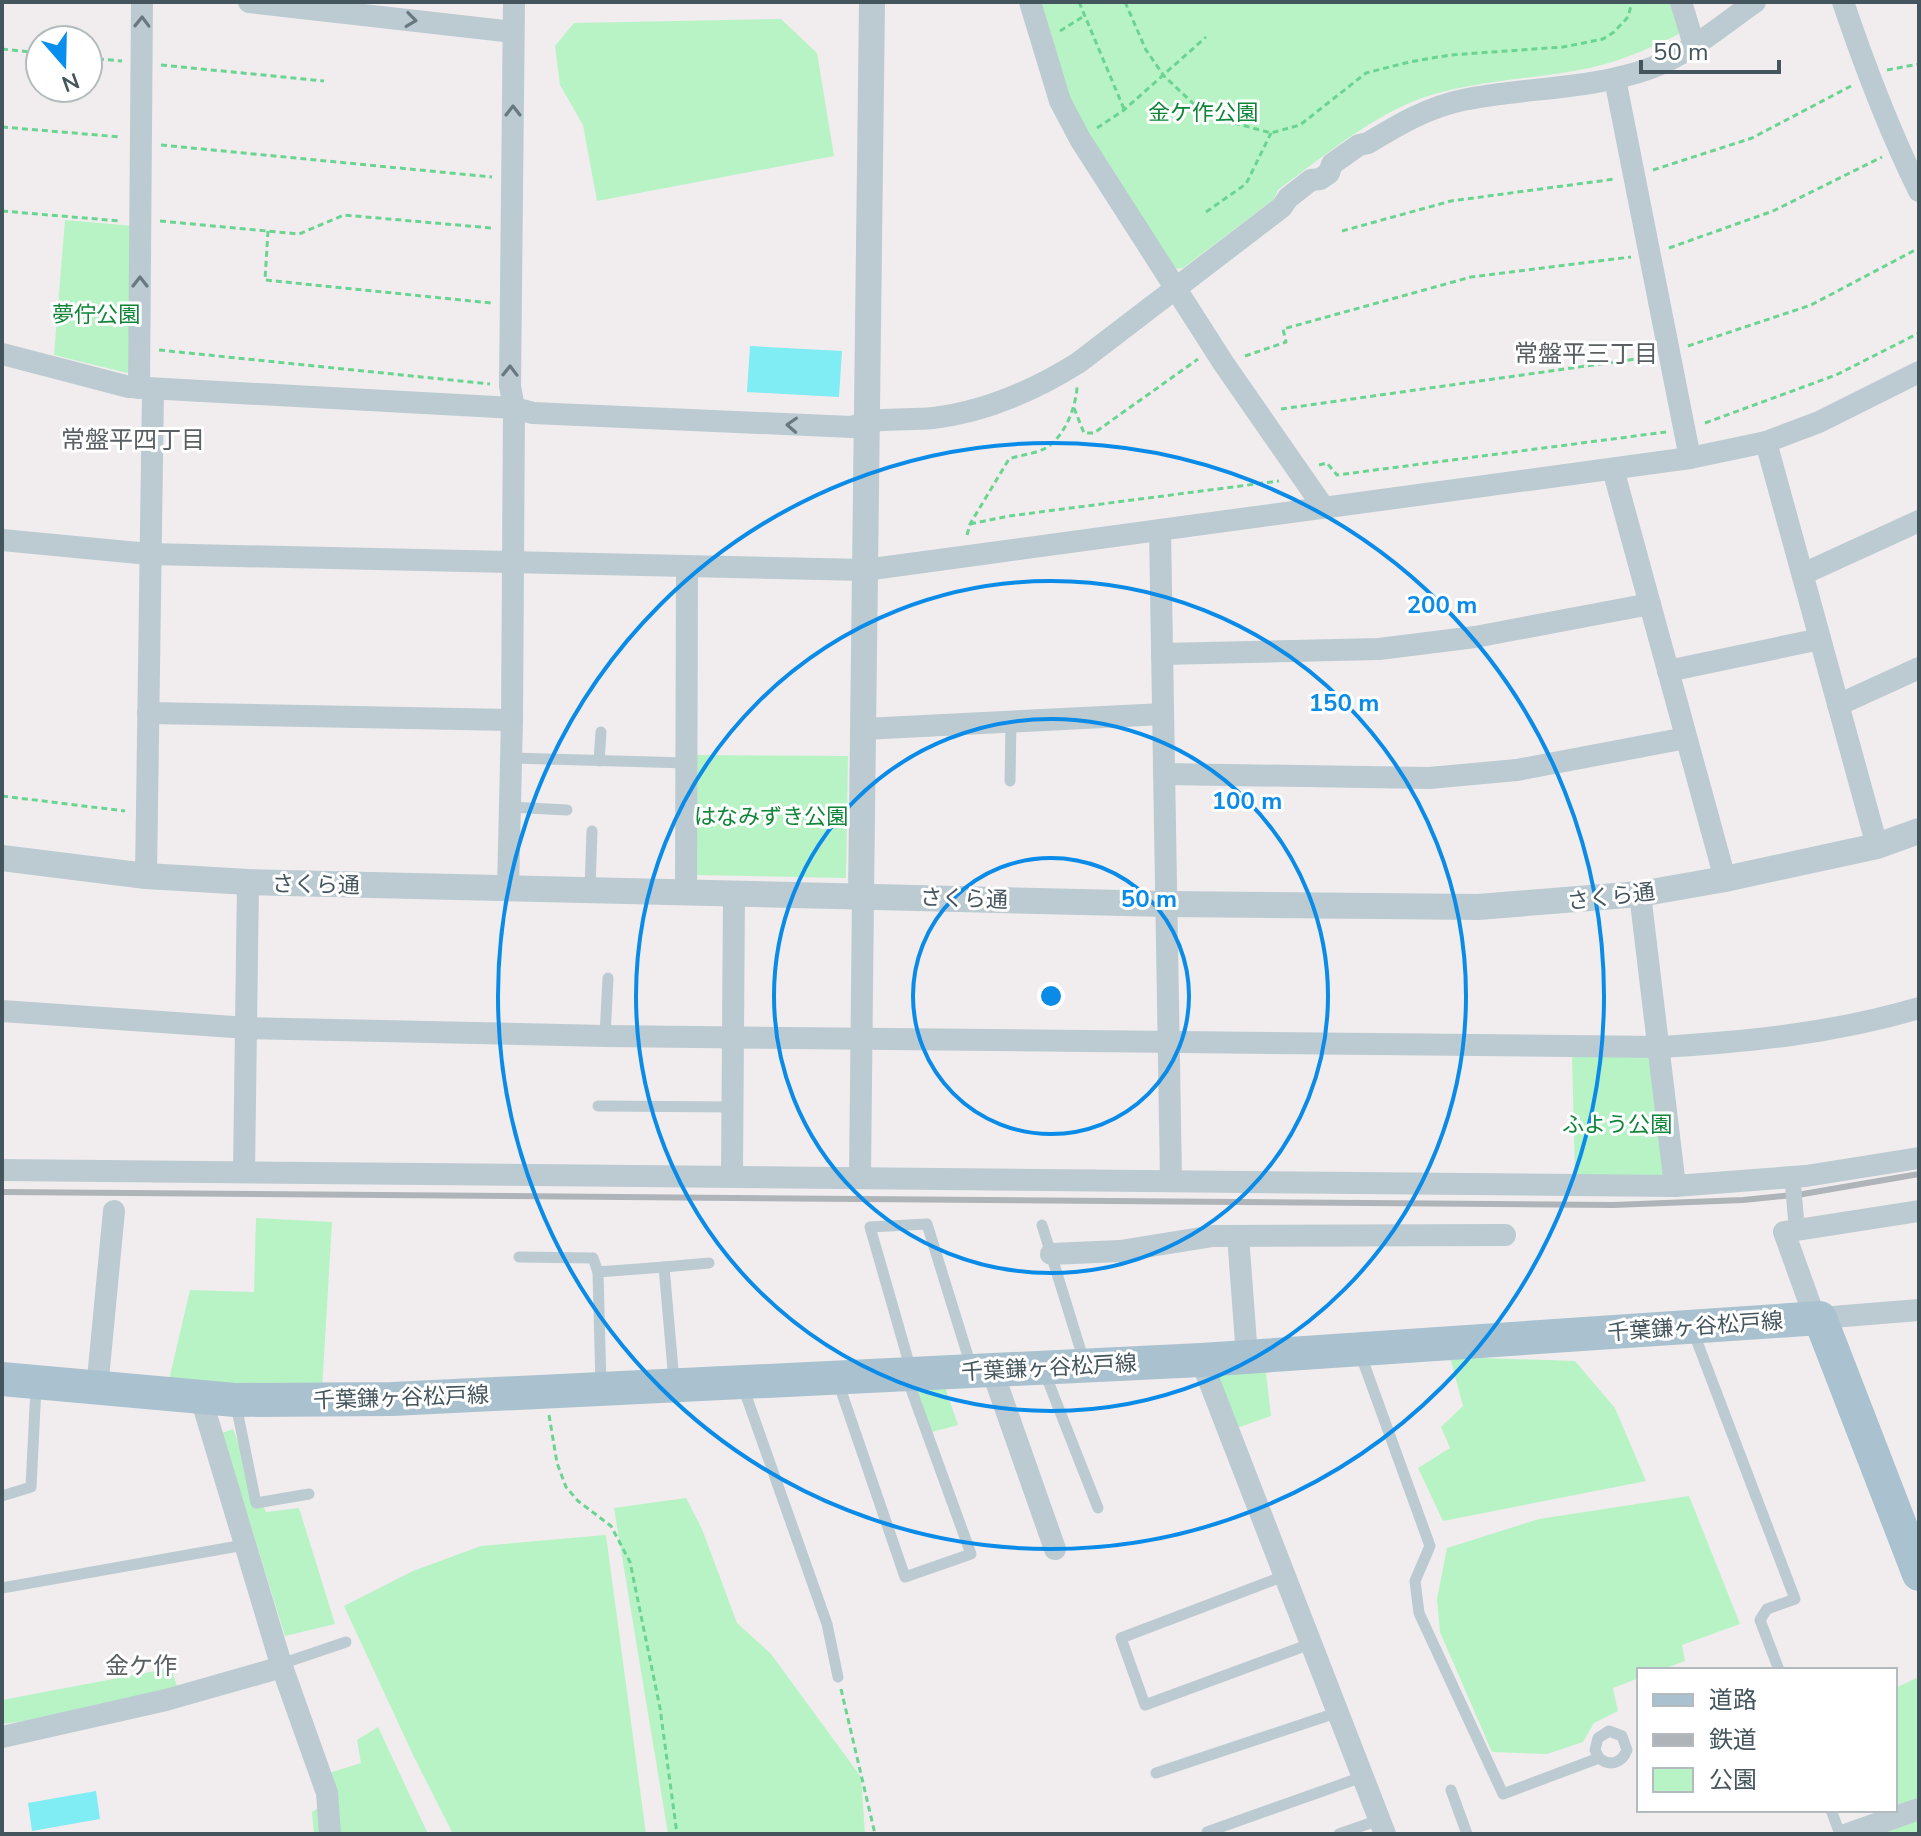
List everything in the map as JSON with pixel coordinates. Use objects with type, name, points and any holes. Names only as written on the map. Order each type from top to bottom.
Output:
[{"type":"main road","name":"千葉鎌ヶ谷松戸線","points":[[2,1379],[235,1400],[392,1399],[1201,1360],[1818,1318]]},
{"type":"main road","points":[[1818,1318],[1919,1574]]},
{"type":"street","points":[[142,2],[139,348],[146,389],[149,554],[146,876]]},
{"type":"street","points":[[249,2],[306,5],[513,32]]},
{"type":"street","points":[[508,889],[512,758],[514,2]]},
{"type":"street","points":[[860,1177],[872,2]]},
{"type":"street","points":[[1030,2],[1060,101],[1080,139],[1219,356],[1324,508]]},
{"type":"street","points":[[1681,2],[1694,45]]},
{"type":"street","points":[[2,354],[146,389],[512,397],[533,413],[852,427],[868,421],[935,418],[965,413],[1049,381],[1078,363],[1282,207],[1288,198],[1311,180],[1329,173],[1332,164],[1359,145],[1430,109],[1463,100],[1615,79],[1653,67],[1694,45],[1755,2]]},
{"type":"street","points":[[1843,2],[1868,76],[1919,191]]},
{"type":"street","points":[[1615,79],[1690,458]]},
{"type":"street","points":[[2,540],[149,554],[865,570],[1690,458],[1766,442],[1819,422],[1919,372]]},
{"type":"street","points":[[1766,442],[1877,846]]},
{"type":"street","points":[[1613,469],[1725,879]]},
{"type":"street","points":[[1803,574],[1919,521]]},
{"type":"street","points":[[1160,530],[1171,1180]]},
{"type":"street","points":[[686,891],[687,568]]},
{"type":"street","points":[[1162,654],[1379,649],[1475,637],[1650,604]]},
{"type":"street","points":[[1668,671],[1820,639]]},
{"type":"street","points":[[1838,705],[1919,668]]},
{"type":"street","points":[[148,713],[512,720]]},
{"type":"street","points":[[864,729],[1163,714]]},
{"type":"street","points":[[1164,774],[1429,778],[1517,770],[1686,738]]},
{"type":"street","name":"さくら通","points":[[2,858],[146,876],[248,882],[1166,904],[1478,907],[1640,894],[1877,846],[1919,831]]},
{"type":"street","points":[[244,1172],[248,882]]},
{"type":"street","points":[[732,1175],[734,893]]},
{"type":"street","points":[[1640,894],[1675,1186]]},
{"type":"street","points":[[2,1011],[248,1028],[605,1036],[1660,1047],[1811,1034],[1919,1008]]},
{"type":"street","points":[[2,1170],[1675,1186],[1806,1176],[1919,1158]]},
{"type":"street","points":[[1793,1185],[1796,1219]]},
{"type":"street","points":[[97,1389],[114,1211]]},
{"type":"street","points":[[1919,1211],[1784,1232],[1818,1318],[1919,1310]]},
{"type":"street","points":[[1051,1254],[1120,1251],[1213,1236],[1505,1235]]},
{"type":"street","points":[[1238,1236],[1247,1356]]},
{"type":"street","points":[[1201,1360],[1382,1827]]},
{"type":"street","points":[[982,1370],[1055,1549]]},
{"type":"street","points":[[201,1398],[282,1666],[327,1793],[330,1834]]},
{"type":"street","points":[[2,1737],[166,1700],[282,1666]]},
{"type":"street","points":[[1848,1834],[1919,1809]]},
{"type":"lane","points":[[1010,781],[1011,721]]},
{"type":"lane","points":[[599,761],[601,732]]},
{"type":"lane","points":[[512,758],[687,763]]},
{"type":"lane","points":[[510,807],[567,810]]},
{"type":"lane","points":[[590,890],[592,831]]},
{"type":"lane","points":[[605,1036],[608,978]]},
{"type":"lane","points":[[598,1106],[733,1107]]},
{"type":"lane","points":[[837,1378],[905,1577],[971,1554],[909,1374],[870,1227],[927,1224],[982,1370]]},
{"type":"lane","points":[[1042,1225],[1086,1366]]},
{"type":"lane","points":[[519,1257],[593,1258],[598,1272],[601,1390]]},
{"type":"lane","points":[[598,1272],[709,1263]]},
{"type":"lane","points":[[664,1267],[674,1385]]},
{"type":"lane","points":[[1692,1326],[1795,1599],[1767,1609],[1760,1620],[1778,1668]]},
{"type":"lane","points":[[1358,1349],[1430,1546],[1415,1581],[1419,1613],[1503,1794],[1599,1758]]},
{"type":"lane","points":[[1043,1368],[1098,1508]]},
{"type":"lane","points":[[741,1382],[827,1624],[838,1677]]},
{"type":"lane","points":[[2,1496],[31,1487],[36,1383]]},
{"type":"lane","points":[[235,1400],[256,1503],[309,1494]]},
{"type":"lane","points":[[2,1588],[244,1545]]},
{"type":"lane","points":[[1284,1576],[1121,1638],[1145,1705],[1310,1644]]},
{"type":"lane","points":[[282,1666],[346,1642]]},
{"type":"lane","points":[[1156,1773],[1336,1713]]},
{"type":"lane","points":[[1207,1832],[1362,1777]]},
{"type":"lane","points":[[1451,1790],[1467,1834]]},
{"type":"lane","points":[[1832,1812],[1840,1834]]},
{"type":"lane","points":[[1339,1834],[1382,1827]]},
{"type":"path","points":[[1079,2],[1124,110]]},
{"type":"path","points":[[1125,2],[1146,50],[1164,76],[1198,108],[1216,118],[1271,133],[1300,125],[1366,73],[1450,55],[1563,47],[1603,39],[1628,17],[1632,2]]},
{"type":"path","points":[[1041,39],[1067,28],[1084,16]]},
{"type":"path","points":[[1080,139],[1124,110],[1206,37]]},
{"type":"path","points":[[2,49],[24,51]]},
{"type":"path","points":[[104,60],[324,81]]},
{"type":"path","points":[[1342,231],[1451,201],[1634,176],[1752,138],[1868,76],[1919,64]]},
{"type":"path","points":[[2,127],[501,178]]},
{"type":"path","points":[[1206,212],[1246,184],[1271,133]]},
{"type":"path","points":[[1073,407],[1084,433],[1094,433],[1219,356],[1286,342],[1283,329],[1471,277],[1649,254],[1773,211],[1898,149]]},
{"type":"path","points":[[2,211],[299,234],[344,215],[512,230]]},
{"type":"path","points":[[268,231],[265,280],[499,304]]},
{"type":"path","points":[[1257,412],[1669,352],[1811,305],[1919,248]]},
{"type":"path","points":[[970,524],[1009,516],[1294,479],[1327,463],[1337,475],[1684,429],[1836,375],[1919,333]]},
{"type":"path","points":[[139,348],[512,397]]},
{"type":"path","points":[[962,557],[970,524],[1009,459],[1045,448],[1061,434],[1078,389],[1073,376]]},
{"type":"path","points":[[2,796],[147,813]]},
{"type":"path","points":[[545,1392],[557,1463],[566,1487],[578,1501],[611,1526],[630,1562],[660,1708],[677,1834]]},
{"type":"path","points":[[838,1677],[875,1834]]},
{"type":"green space","name":"金ケ作公園","points":[[1038,2],[1672,2],[1681,33],[1602,65],[1468,86],[1428,96],[1388,113],[1278,190],[1274,199],[1183,268],[1174,269],[1065,93]]},
{"type":"green space","points":[[781,19],[817,53],[834,156],[597,201],[583,125],[560,85],[555,46],[574,23]]},
{"type":"green space","name":"夢佇公園","points":[[65,220],[134,226],[133,366],[127,373],[54,355]]},
{"type":"green space","name":"はなみずき公園","points":[[695,755],[848,756],[846,878],[696,875]]},
{"type":"green space","name":"ふよう公園","points":[[1653,1054],[1665,1175],[1575,1175],[1572,1055]]},
{"type":"green space","points":[[256,1218],[332,1222],[322,1390],[169,1380],[190,1290],[254,1292]]},
{"type":"green space","points":[[1450,1357],[1575,1361],[1615,1408],[1646,1481],[1443,1521],[1418,1468],[1450,1448],[1441,1427],[1463,1406]]},
{"type":"green space","points":[[1265,1364],[1271,1416],[1234,1429],[1208,1366]]},
{"type":"green space","points":[[943,1381],[958,1425],[932,1432],[914,1383]]},
{"type":"green space","points":[[233,1429],[266,1512],[299,1508],[335,1624],[285,1636],[222,1433]]},
{"type":"green space","points":[[1689,1496],[1740,1624],[1682,1645],[1685,1661],[1666,1668],[1637,1668],[1637,1679],[1613,1688],[1618,1711],[1594,1723],[1583,1742],[1547,1754],[1492,1752],[1440,1632],[1437,1599],[1447,1548],[1539,1519]]},
{"type":"green space","points":[[686,1498],[702,1529],[737,1623],[771,1654],[861,1777],[865,1834],[668,1834],[614,1508]]},
{"type":"green space","points":[[606,1535],[646,1834],[453,1834],[344,1606],[413,1571],[481,1546]]},
{"type":"green space","points":[[171,1668],[179,1692],[77,1714],[2,1724],[2,1700]]},
{"type":"green space","points":[[1919,1677],[1919,1834],[1880,1834],[1877,1812],[1897,1812],[1897,1687]]},
{"type":"green space","points":[[378,1727],[428,1834],[314,1834],[312,1812],[318,1808],[329,1773],[361,1763],[357,1740]]},
{"type":"water","points":[[750,346],[842,351],[839,397],[747,392]]},
{"type":"water","points":[[96,1791],[100,1819],[32,1831],[28,1803]]},
{"type":"railway","points":[[2,1192],[1613,1205],[1743,1200],[1803,1194],[1919,1174]]},
{"type":"district","name":"常盤平三丁目","points":[[1586,354]]},
{"type":"district","name":"常盤平四丁目","points":[[133,440]]},
{"type":"district","name":"金ケ作","points":[[141,1666]]}]
